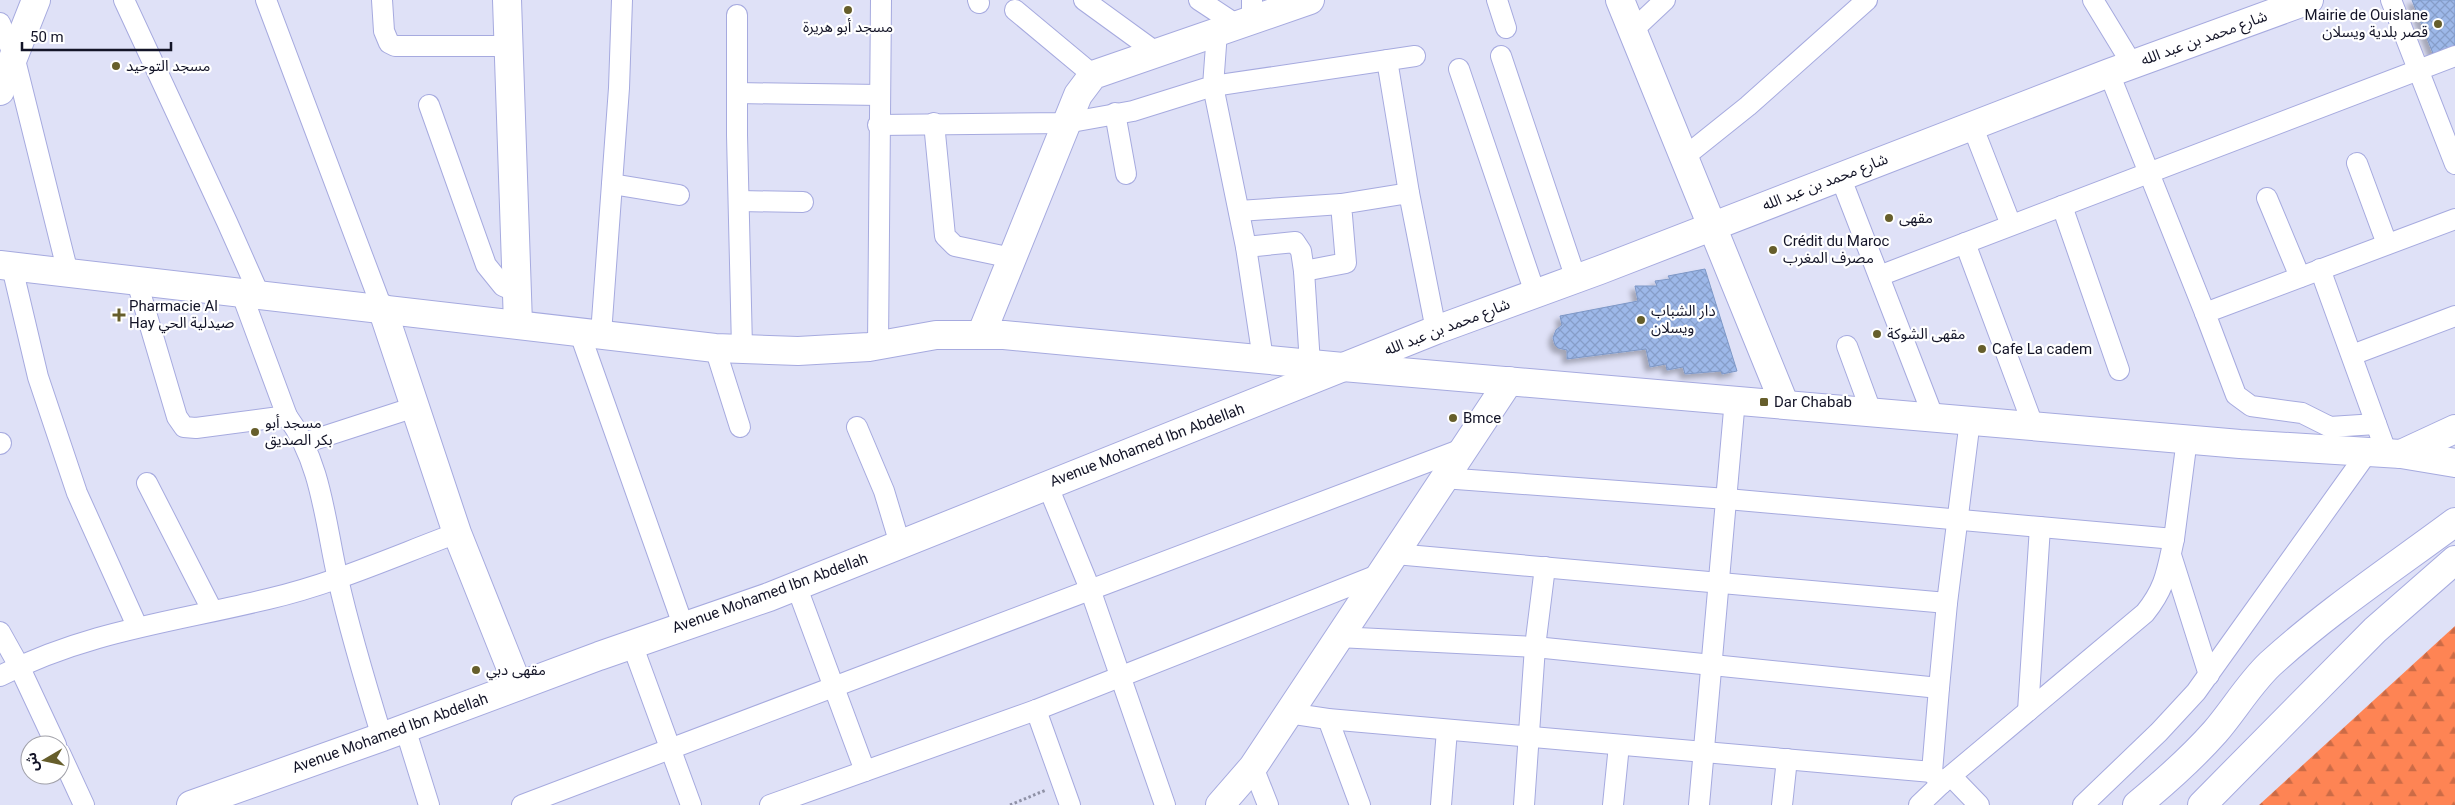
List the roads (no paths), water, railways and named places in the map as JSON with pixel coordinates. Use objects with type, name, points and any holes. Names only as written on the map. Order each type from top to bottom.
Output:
[{"type":"street","points":[[0,91],[36,0]]},
{"type":"street","points":[[124,0],[228,222],[287,416],[304,443],[316,476],[337,577],[355,648],[429,805]]},
{"type":"street","points":[[266,0],[382,308],[457,533],[518,686]]},
{"type":"street","points":[[382,0],[384,31],[389,43],[395,46],[508,46]]},
{"type":"street","points":[[507,0],[518,324]]},
{"type":"street","points":[[622,0],[612,184],[590,333],[683,626]]},
{"type":"street","points":[[878,346],[878,125],[881,0]]},
{"type":"street","points":[[1084,0],[1157,53]]},
{"type":"street","points":[[1199,0],[1240,19]]},
{"type":"street","points":[[981,335],[1078,95],[1093,75],[1157,53],[1240,19],[1310,0]]},
{"type":"street","points":[[1497,0],[1506,28]]},
{"type":"street","points":[[1620,0],[1784,403]]},
{"type":"street","points":[[1632,30],[1665,0]]},
{"type":"street","points":[[1683,158],[1748,106],[1867,0]]},
{"type":"street","points":[[2093,0],[2121,69],[2149,172],[2236,395],[2251,406],[2302,413],[2330,427],[2376,424]]},
{"type":"street","points":[[2390,0],[2455,164]]},
{"type":"street","name":"شارع محمد بن عبد الله","points":[[1343,367],[2300,1]]},
{"type":"street","points":[[1015,10],[1093,75]]},
{"type":"street","points":[[737,15],[742,348]]},
{"type":"street","points":[[1240,19],[1213,86],[1246,247],[1262,359]]},
{"type":"street","points":[[0,23],[14,56],[68,273]]},
{"type":"street","points":[[878,125],[934,123],[1066,124],[1173,100],[1213,86],[1415,56]]},
{"type":"street","points":[[1501,56],[1576,278]]},
{"type":"street","points":[[1879,276],[2455,56]]},
{"type":"street","points":[[1387,60],[1409,193],[1436,330]]},
{"type":"street","points":[[1459,69],[1535,294]]},
{"type":"street","points":[[737,93],[880,95]]},
{"type":"street","points":[[429,105],[486,265],[504,286],[517,292]]},
{"type":"street","points":[[1115,113],[1126,174]]},
{"type":"street","points":[[934,123],[944,236],[955,246],[1012,258]]},
{"type":"street","points":[[1972,125],[2011,225]]},
{"type":"street","points":[[2357,163],[2387,244]]},
{"type":"street","points":[[1840,176],[1932,416]]},
{"type":"street","points":[[612,184],[679,194]]},
{"type":"street","points":[[1239,211],[1340,204],[1409,193]]},
{"type":"street","points":[[2267,198],[2300,277]]},
{"type":"street","points":[[739,201],[803,202]]},
{"type":"street","points":[[1304,271],[1346,263],[1340,204]]},
{"type":"street","points":[[2062,206],[2119,370]]},
{"type":"street","points":[[2205,313],[2455,219]]},
{"type":"street","points":[[1246,247],[1295,242],[1301,251],[1310,364]]},
{"type":"street","points":[[1965,243],[2033,425]]},
{"type":"street","points":[[137,626],[77,493],[38,377],[4,260],[68,273],[137,282],[382,308],[715,348],[798,351],[878,346],[936,335],[1004,335],[1343,367],[1784,403],[2187,439],[2385,454],[2455,463]]},
{"type":"street","points":[[2320,269],[2352,355],[2385,454]]},
{"type":"street","points":[[137,282],[177,417],[184,427],[196,428],[287,416]]},
{"type":"street","points":[[2352,355],[2455,316]]},
{"type":"street","points":[[1847,346],[1871,411]]},
{"type":"street","points":[[715,348],[740,426]]},
{"type":"street","name":"Avenue Mohamed Ibn Abdellah","points":[[191,805],[394,733],[632,644],[770,596],[1046,484],[1343,367]]},
{"type":"street","points":[[1220,805],[1254,767],[1442,478],[1509,381]]},
{"type":"street","points":[[1699,805],[1735,399]]},
{"type":"street","points":[[304,443],[415,407]]},
{"type":"street","points":[[1942,778],[1940,688],[1947,603],[1970,420]]},
{"type":"street","points":[[857,427],[884,491],[900,544]]},
{"type":"street","points":[[2083,805],[2159,732],[2209,675],[2385,454],[2455,429]]},
{"type":"street","points":[[1919,805],[1942,778],[2028,711],[2145,612],[2159,596],[2164,585],[2172,546],[2187,439]]},
{"type":"street","points":[[522,805],[1462,448]]},
{"type":"street","points":[[1442,478],[1727,499],[2040,527],[2172,546]]},
{"type":"street","points":[[147,483],[212,610]]},
{"type":"street","points":[[1046,484],[1090,589],[1165,805]]},
{"type":"street","points":[[2137,805],[2192,757],[2270,664],[2304,635],[2455,522]]},
{"type":"street","points":[[2028,711],[2040,527]]},
{"type":"street","points":[[0,676],[19,666],[92,639],[137,626],[308,589],[457,533]]},
{"type":"street","points":[[2172,546],[2209,675]]},
{"type":"street","points":[[2202,805],[2375,630],[2455,560]]},
{"type":"street","points":[[770,805],[1036,710],[1387,564],[1545,567],[1947,603]]},
{"type":"street","points":[[1524,805],[1535,647],[1545,567]]},
{"type":"street","points":[[796,585],[865,771]]},
{"type":"street","points":[[0,632],[19,666],[51,735]]},
{"type":"street","points":[[1338,637],[1535,647],[1940,688]]},
{"type":"street","points":[[632,644],[691,805]]},
{"type":"street","points":[[1036,710],[1070,805]]},
{"type":"street","points":[[1288,713],[1328,719],[1787,760],[1942,778],[1980,805]]},
{"type":"street","points":[[1328,719],[1360,805]]},
{"type":"street","points":[[1441,805],[1447,730]]},
{"type":"street","points":[[1614,805],[1619,745]]},
{"type":"street","points":[[1782,805],[1787,760]]},
{"type":"street","points":[[1254,767],[1268,805]]},
{"type":"street","points":[[70,775],[84,805]]},
{"type":"place","name":"مسجد أبو هريرة","points":[[848,10]]},
{"type":"place","name":"Mairie de Ouislane قصر بلدية ويسلان","points":[[2438,24]]},
{"type":"place","name":"مسجد التوحيد","points":[[116,66]]},
{"type":"place","name":"مقهى","points":[[1889,218]]},
{"type":"place","name":"Crédit du Maroc مصرف المغرب","points":[[1773,250]]},
{"type":"place","name":"Pharmacie Al Hay صيدلية الحي","points":[[119,315]]},
{"type":"place","name":"دار الشباب ويسلان","points":[[1641,320]]},
{"type":"place","name":"مقهى الشوكة","points":[[1877,334]]},
{"type":"place","name":"Cafe La cadem","points":[[1982,349]]},
{"type":"place","name":"Dar Chabab","points":[[1764,402]]},
{"type":"place","name":"Bmce","points":[[1453,418]]},
{"type":"place","name":"مسجد أبو بكر الصديق","points":[[255,432]]},
{"type":"place","name":"مقهى دبي","points":[[476,670]]}]
